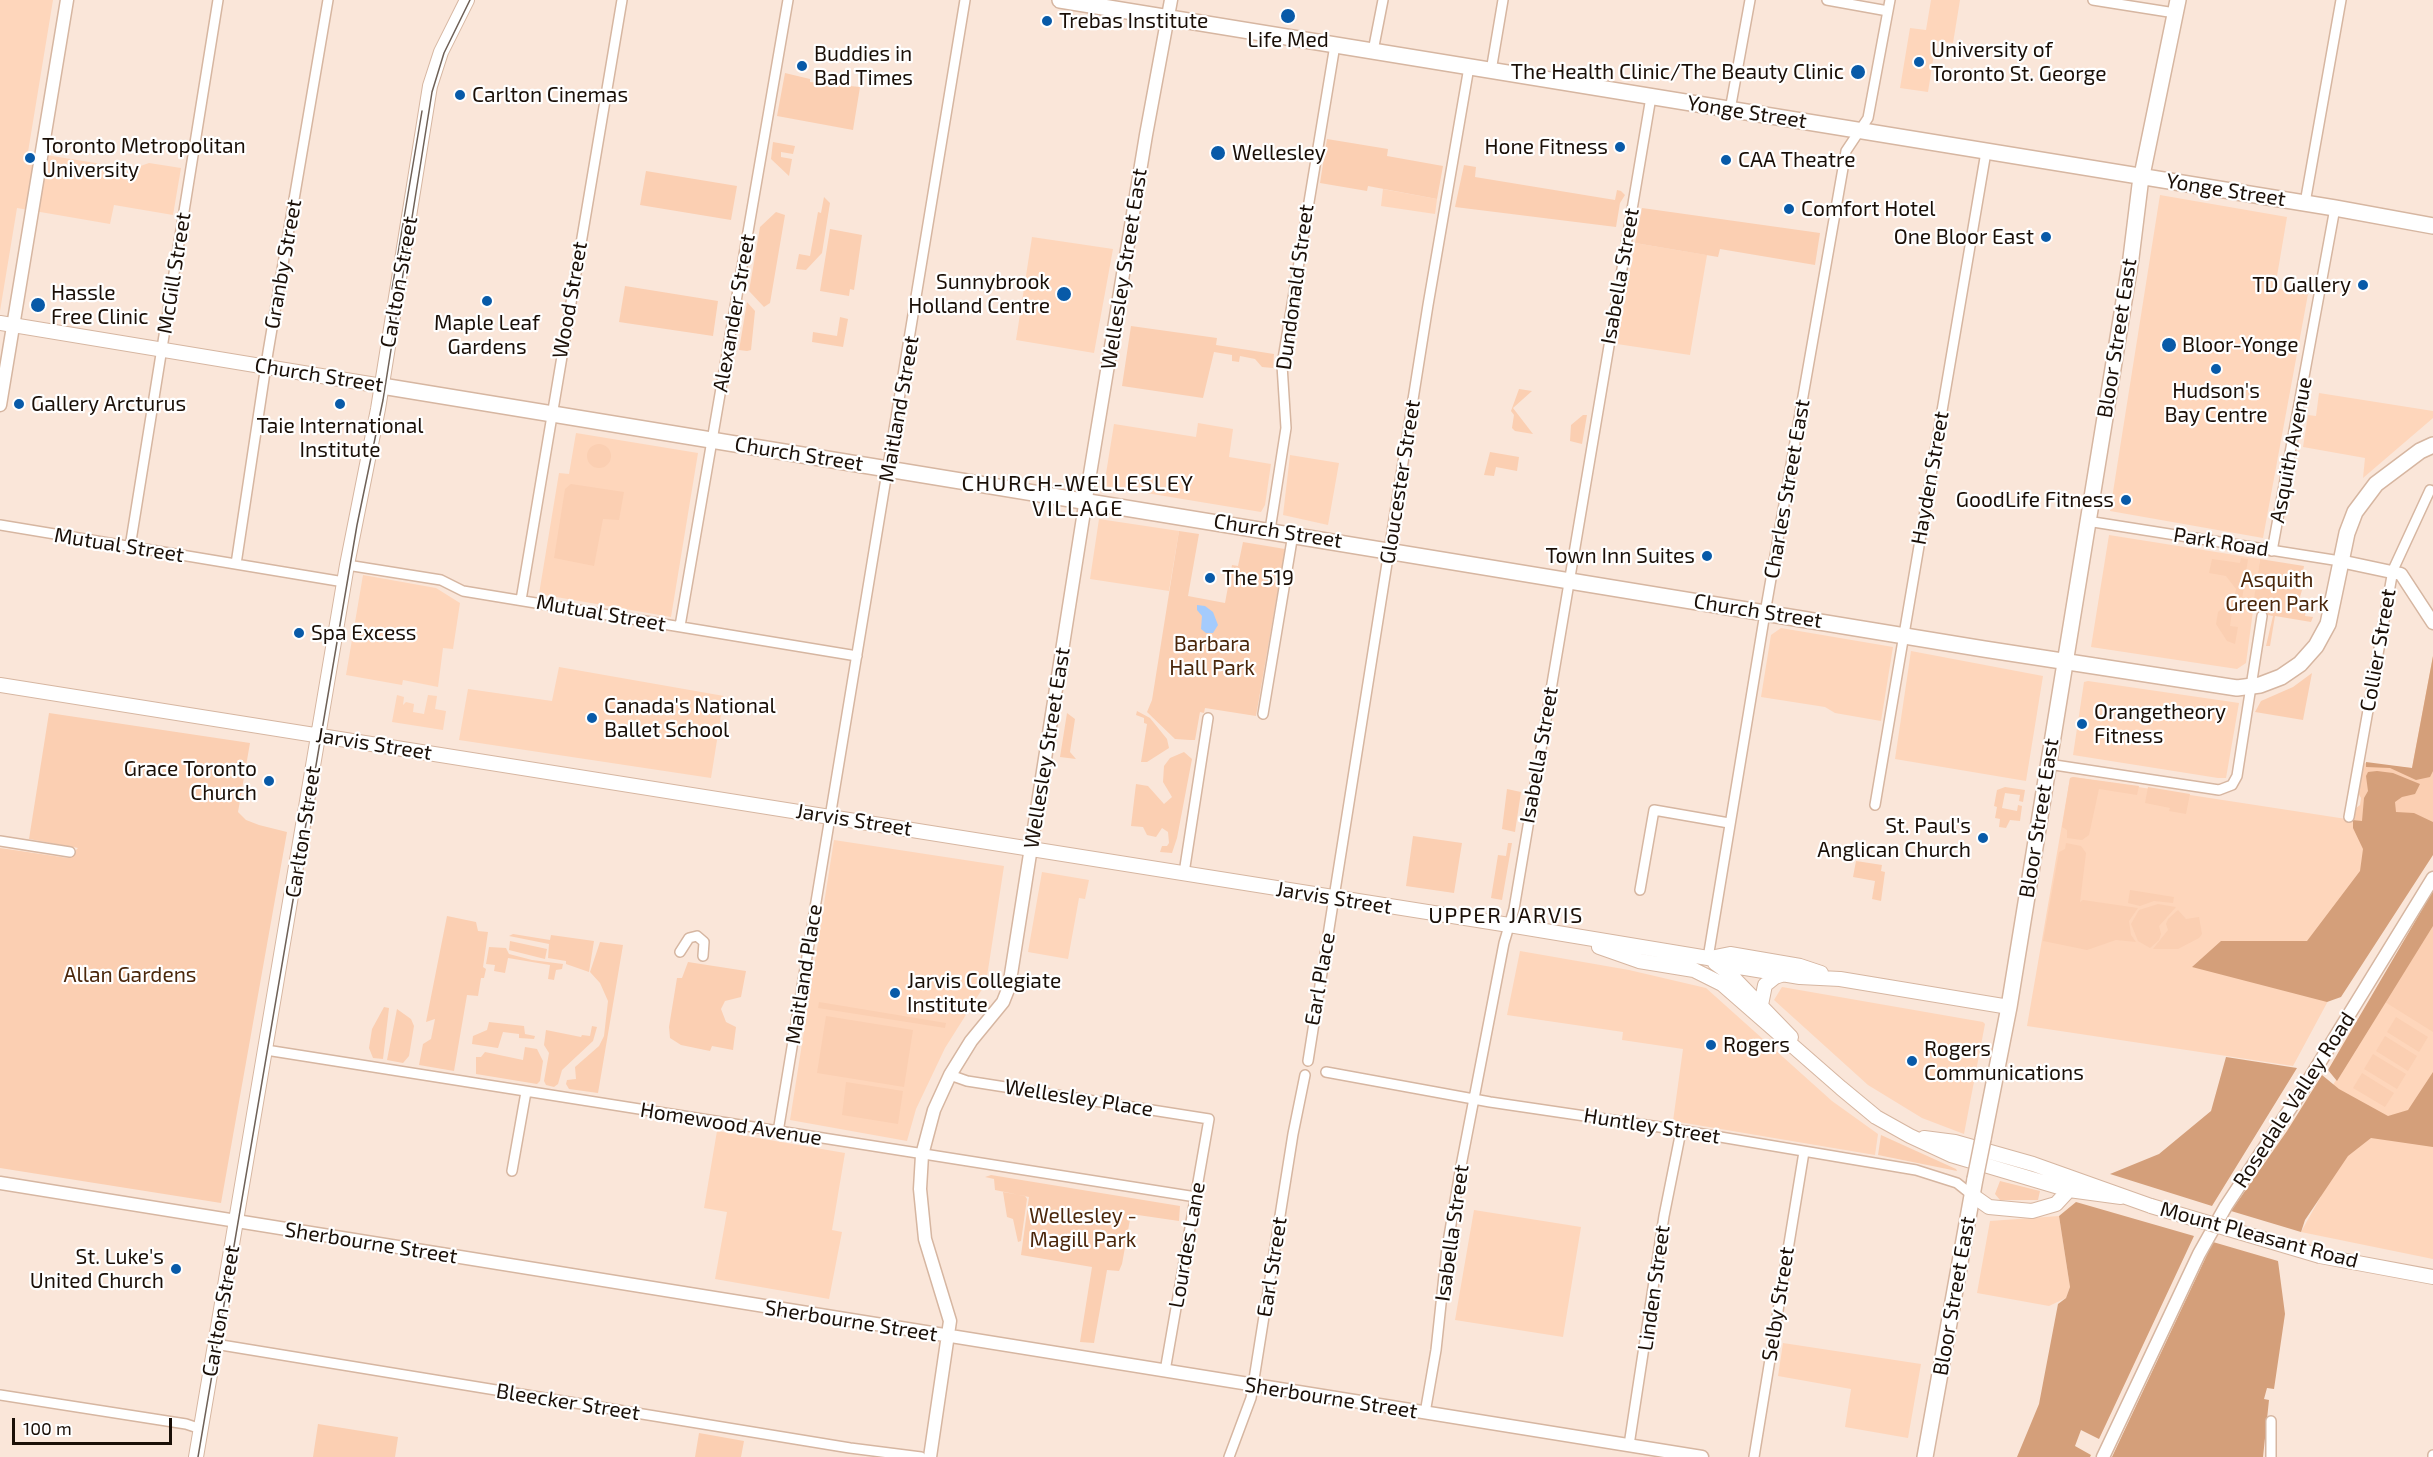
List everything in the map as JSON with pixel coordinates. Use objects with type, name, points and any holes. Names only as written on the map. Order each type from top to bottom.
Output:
[{"type":"main road","name":"Carlton Street","points":[[196,1457],[344,582],[382,386],[430,86],[441,52],[467,0]]},
{"type":"main road","name":"Yonge Street","points":[[1060,0],[2305,203],[2433,226]]},
{"type":"main road","name":"Bloor Street East","points":[[1925,1457],[1972,1195],[2009,1007],[2142,177],[2177,6]]},
{"type":"main road","name":"Church Street","points":[[7,324],[2224,687],[2250,688],[2292,670],[2316,646],[2328,624],[2350,522],[2366,495],[2376,484],[2426,448],[2433,436]]},
{"type":"main road","name":"Jarvis Street","points":[[0,685],[1708,958]]},
{"type":"main road","name":"Mount Pleasant Road","points":[[1566,935],[1639,961],[1694,970],[1712,978],[1876,1117],[1910,1136],[1951,1155],[2069,1190],[2121,1197]]},
{"type":"main road","points":[[1708,958],[1730,954],[1800,966],[1840,980]]},
{"type":"main road","points":[[1708,958],[1784,974],[1840,980],[2009,1007]]},
{"type":"main road","name":"Mount Pleasant Road","points":[[1708,958],[1729,973],[1761,1005],[1817,1069]]},
{"type":"main road","points":[[1761,1005],[1765,985],[1775,977],[1784,974]]},
{"type":"main road","name":"Mount Pleasant Road","points":[[1910,1136],[1955,1142],[2033,1164],[2121,1197],[2320,1256],[2433,1277]]},
{"type":"main road","points":[[1972,1195],[1989,1207],[2032,1211],[2056,1204],[2069,1190]]},
{"type":"street","points":[[0,405],[7,324],[67,0]]},
{"type":"street","name":"McGill Street","points":[[130,547],[218,0]]},
{"type":"street","name":"Granby Street","points":[[236,564],[328,0]]},
{"type":"street","name":"Wood Street","points":[[521,600],[622,0]]},
{"type":"street","name":"Alexander Street","points":[[680,626],[788,0]]},
{"type":"street","name":"Maitland Street","points":[[831,817],[965,0]]},
{"type":"street","name":"Wellesley Street East","points":[[930,1457],[949,1336],[949,1313],[925,1239],[920,1189],[922,1155],[934,1110],[950,1075],[960,1057],[1006,995],[1086,500],[1171,0]]},
{"type":"street","points":[[1373,51],[1383,0]]},
{"type":"street","points":[[1491,70],[1503,0]]},
{"type":"street","points":[[1730,110],[1750,0]]},
{"type":"street","points":[[1827,0],[1888,11]]},
{"type":"street","name":"Charles Street East","points":[[1708,958],[1729,823],[1846,151],[1868,118],[1890,0]]},
{"type":"street","points":[[2093,0],[2177,6]]},
{"type":"street","points":[[2305,203],[2341,0]]},
{"type":"street","name":"Dundonald Street","points":[[1270,530],[1286,428],[1282,364],[1335,45]]},
{"type":"street","name":"Gloucester Street","points":[[1334,898],[1469,67]]},
{"type":"street","name":"Isabella Street","points":[[1425,1413],[1437,1344],[1451,1227],[1509,925],[1651,97]]},
{"type":"street","name":"Hayden Street","points":[[1875,805],[1986,152]]},
{"type":"street","name":"Asquith Avenue","points":[[2272,551],[2335,208]]},
{"type":"street","name":"Collier Street","points":[[2349,817],[2392,570],[2430,490]]},
{"type":"street","name":"Park Road","points":[[2087,521],[2392,570]]},
{"type":"street","name":"Mutual Street","points":[[0,525],[344,582]]},
{"type":"street","points":[[1263,714],[1293,534]]},
{"type":"street","name":"Mutual Street","points":[[347,565],[441,580],[459,590],[857,656]]},
{"type":"street","points":[[2392,570],[2405,577],[2433,623]]},
{"type":"street","points":[[2048,764],[2219,790],[2232,785],[2237,776],[2262,616]]},
{"type":"street","points":[[1184,873],[1208,718]]},
{"type":"street","points":[[1640,890],[1654,810],[1729,823]]},
{"type":"street","name":"Maitland Place","points":[[778,1132],[831,817]]},
{"type":"street","points":[[0,841],[70,852]]},
{"type":"street","name":"Rosedale Valley Road","points":[[2103,1457],[2183,1286],[2220,1216],[2307,1083],[2433,878]]},
{"type":"street","name":"Earl Place","points":[[1308,1061],[1334,898]]},
{"type":"street","points":[[680,952],[689,938],[697,936],[704,942],[703,957]]},
{"type":"street","name":"Homewood Avenue","points":[[266,1050],[1196,1197]]},
{"type":"street","name":"Huntley Street","points":[[1326,1072],[1475,1100],[1916,1170],[1957,1183],[1972,1195]]},
{"type":"street","name":"Wellesley Place","points":[[950,1075],[962,1080],[1209,1119]]},
{"type":"street","name":"Earl Street","points":[[1229,1457],[1245,1418],[1253,1385],[1293,1134],[1305,1075]]},
{"type":"street","points":[[512,1171],[526,1092]]},
{"type":"street","name":"Lourdes Lane","points":[[1165,1371],[1209,1119]]},
{"type":"street","name":"Linden Street","points":[[1629,1445],[1664,1216],[1681,1131]]},
{"type":"street","name":"Selby Street","points":[[1754,1457],[1804,1152]]},
{"type":"street","name":"Sherbourne Street","points":[[0,1184],[1702,1457]]},
{"type":"street","name":"Bleecker Street","points":[[215,1344],[850,1448],[921,1457]]},
{"type":"street","points":[[0,1395],[201,1428]]},
{"type":"street","points":[[2271,1420],[2271,1457]]},
{"type":"shaded area","name":"Toronto Metropolitan University","points":[[0,0],[53,0],[28,152],[132,169],[149,163],[181,168],[173,215],[114,205],[110,224],[17,208],[0,311]]},
{"type":"shaded area","name":"University of Toronto St. George","points":[[1931,0],[1960,0],[1953,43],[1936,41],[1928,92],[1900,88],[1910,28],[1926,30]]},
{"type":"shaded area","points":[[1383,189],[1437,199],[1435,214],[1381,206]]},
{"type":"shaded area","name":"Hudson's Bay Centre","points":[[2160,195],[2287,217],[2275,288],[2308,294],[2263,538],[2110,511]]},
{"type":"shaded area","name":"Sunnybrook Holland Centre","points":[[1032,237],[1113,249],[1094,353],[1016,340]]},
{"type":"shaded area","points":[[1635,243],[1707,255],[1690,355],[1617,344]]},
{"type":"shaded area","points":[[2319,393],[2433,411],[2433,418],[2363,478],[2365,458],[2303,447],[2308,415],[2316,416]]},
{"type":"shaded area","points":[[1198,423],[1233,429],[1229,457],[1271,464],[1265,505],[1261,512],[1104,486],[1114,424],[1196,437]]},
{"type":"shaded area","points":[[576,433],[698,453],[671,617],[539,594],[559,473],[569,474]]},
{"type":"shaded area","points":[[1290,455],[1339,463],[1328,525],[1283,515]]},
{"type":"shaded area","points":[[1099,519],[1179,531],[1169,591],[1090,579]]},
{"type":"shaded area","points":[[2109,535],[2260,559],[2246,663],[2237,669],[2091,647]]},
{"type":"shaded area","points":[[363,575],[436,588],[460,603],[453,649],[443,648],[438,687],[403,680],[402,685],[346,675]]},
{"type":"shaded area","points":[[1781,628],[1893,647],[1881,721],[1835,713],[1825,707],[1761,697],[1771,635]]},
{"type":"shaded area","points":[[1911,651],[2043,676],[2026,781],[1895,759]]},
{"type":"shaded area","points":[[2433,656],[2433,771],[2430,777],[2416,780],[2390,768],[2366,767],[2366,762],[2412,768]]},
{"type":"shaded area","name":"Canada's National Ballet School","points":[[559,667],[724,696],[711,778],[459,740],[468,689],[552,701]]},
{"type":"shaded area","points":[[2084,682],[2239,703],[2226,778],[2073,755]]},
{"type":"shaded area","points":[[397,695],[404,697],[403,705],[406,702],[414,704],[413,712],[424,714],[428,695],[437,696],[435,709],[446,711],[443,730],[392,722]]},
{"type":"shaded area","points":[[2368,772],[2393,773],[2420,784],[2415,794],[2402,797],[2395,802],[2396,812],[2414,813],[2433,822],[2433,855],[2341,997],[2327,1002],[2192,967],[2221,941],[2307,941],[2360,871],[2363,849],[2353,828],[2353,820],[2362,821],[2364,798],[2368,791],[2366,776]]},
{"type":"shaded area","points":[[2070,778],[2431,832],[2335,988],[2293,1066],[2027,1026]]},
{"type":"shaded area","name":"Jarvis Collegiate Institute","points":[[834,840],[1004,866],[986,983],[945,1048],[916,1109],[907,1141],[790,1120]]},
{"type":"shaded area","points":[[1042,872],[1089,880],[1085,899],[1079,898],[1068,959],[1028,952]]},
{"type":"shaded area","points":[[2433,891],[2433,926],[2337,1081],[2328,1070]]},
{"type":"shaded area","points":[[2433,916],[2433,1259],[2301,1232],[2321,1196],[2330,1090]]},
{"type":"shaded area","name":"Rogers","points":[[1520,951],[1629,970],[1706,988],[1832,1101],[1878,1134],[1875,1155],[1673,1121],[1683,1049],[1622,1040],[1623,1032],[1507,1015]]},
{"type":"shaded area","points":[[1782,987],[1983,1022],[1985,1024],[1964,1134],[1922,1118],[1868,1085],[1774,1000]]},
{"type":"shaded area","points":[[2226,1057],[2297,1068],[2212,1206],[2110,1174],[2159,1154],[2211,1111]]},
{"type":"shaded area","points":[[2433,1072],[2433,1147],[2371,1138],[2348,1156],[2305,1220],[2301,1232],[2231,1211],[2287,1131],[2322,1075],[2339,1089],[2388,1116],[2408,1110]]},
{"type":"shaded area","points":[[717,1131],[845,1153],[832,1230],[842,1232],[829,1299],[715,1279],[727,1212],[704,1208]]},
{"type":"shaded area","points":[[2076,1202],[2194,1236],[2099,1439],[2081,1430],[2075,1446],[2091,1455],[2090,1457],[2017,1457],[2039,1404],[2058,1304],[2066,1298],[2070,1287],[2059,1216]]},
{"type":"shaded area","points":[[1474,1210],[1581,1227],[1563,1337],[1455,1320]]},
{"type":"shaded area","points":[[2059,1216],[2070,1287],[2066,1298],[2049,1306],[1977,1293],[1990,1221]]},
{"type":"shaded area","points":[[2213,1242],[2278,1261],[2285,1314],[2274,1389],[2267,1388],[2264,1399],[2269,1400],[2263,1457],[2112,1457]]},
{"type":"shaded area","points":[[1783,1343],[1921,1364],[1908,1438],[1845,1427],[1851,1389],[1778,1376]]},
{"type":"green space","points":[[785,73],[810,79],[810,82],[860,87],[853,130],[777,116]]},
{"type":"green space","points":[[1327,139],[1388,149],[1387,156],[1443,166],[1437,199],[1368,186],[1367,191],[1320,183]]},
{"type":"green space","points":[[773,142],[795,146],[793,154],[781,152],[781,157],[792,159],[789,176],[771,159]]},
{"type":"green space","points":[[1464,165],[1476,167],[1475,177],[1615,200],[1617,190],[1621,191],[1625,195],[1620,203],[1616,227],[1455,207]]},
{"type":"green space","points":[[646,171],[737,186],[731,220],[640,205]]},
{"type":"green space","points":[[824,197],[830,203],[822,253],[806,270],[796,269],[799,254],[810,256],[818,212],[821,213]]},
{"type":"green space","points":[[1642,208],[1820,233],[1815,265],[1720,249],[1718,257],[1635,243]]},
{"type":"green space","points":[[776,212],[785,215],[770,303],[764,307],[749,291],[760,227]]},
{"type":"green space","points":[[830,229],[862,235],[854,290],[850,289],[849,296],[820,291]]},
{"type":"green space","points":[[625,286],[718,301],[713,336],[619,322]]},
{"type":"green space","points":[[747,302],[755,311],[751,350],[747,351],[739,350]]},
{"type":"green space","points":[[840,317],[848,319],[843,347],[812,342],[813,332],[837,336]]},
{"type":"green space","points":[[1131,326],[1217,338],[1216,345],[1274,354],[1273,368],[1262,367],[1255,359],[1240,356],[1239,362],[1232,361],[1232,355],[1214,352],[1203,398],[1122,386]]},
{"type":"green space","points":[[1519,389],[1532,391],[1513,408],[1533,434],[1515,431],[1512,428],[1514,415],[1511,411]]},
{"type":"green space","points":[[1583,415],[1587,415],[1582,444],[1570,441],[1571,425]]},
{"type":"green space","points":[[599,444],[608,447],[611,456],[608,465],[599,468],[590,465],[587,456],[590,447]]},
{"type":"green space","points":[[1490,452],[1519,457],[1517,471],[1496,467],[1494,476],[1484,475]]},
{"type":"green space","points":[[571,484],[624,492],[619,520],[603,519],[594,566],[554,558],[565,489]]},
{"type":"green space","name":"Barbara Hall Park","points":[[1179,531],[1199,534],[1188,596],[1225,603],[1232,565],[1238,566],[1243,542],[1285,549],[1256,716],[1205,708],[1204,713],[1200,712],[1195,740],[1175,739],[1147,712],[1152,700]]},
{"type":"green space","points":[[2241,558],[2248,559],[2240,613],[2232,612],[2230,626],[2238,627],[2235,644],[2227,641],[2216,624],[2218,612],[2234,599],[2236,589],[2226,576],[2209,573],[2212,559],[2240,563]]},
{"type":"green space","name":"Asquith Green Park","points":[[2260,559],[2304,566],[2300,590],[2302,590],[2297,607],[2306,609],[2305,616],[2313,617],[2311,622],[2275,616],[2270,646],[2266,646],[2273,616],[2252,612]]},
{"type":"green space","points":[[2433,656],[2433,832],[2353,820],[2356,808],[2360,805],[2361,798],[2358,793],[2363,763],[2412,768]]},
{"type":"green space","points":[[2312,673],[2303,720],[2255,712],[2261,701],[2293,687]]},
{"type":"green space","points":[[1137,711],[1150,718],[1167,739],[1169,748],[1147,762],[1141,762],[1147,724],[1144,723],[1144,718],[1136,715]]},
{"type":"green space","name":"Allan Gardens","points":[[49,713],[250,743],[238,812],[246,820],[287,832],[221,1203],[0,1168],[0,848],[68,858],[78,848],[29,839]]},
{"type":"green space","points":[[1067,713],[1075,719],[1070,752],[1076,759],[1060,757]]},
{"type":"green space","points":[[1184,752],[1192,759],[1177,838],[1172,853],[1160,852],[1162,846],[1167,846],[1169,843],[1168,832],[1162,828],[1156,837],[1147,835],[1143,827],[1131,826],[1136,784],[1148,786],[1164,804],[1172,797],[1163,782],[1164,766],[1170,758]]},
{"type":"green space","points":[[2070,778],[2139,786],[2137,795],[2099,789],[2089,835],[2082,840],[2067,838],[2067,830],[2062,827]]},
{"type":"green space","points":[[2005,787],[2025,790],[2023,802],[2019,801],[2020,795],[2005,793],[2002,808],[2017,811],[2018,805],[2022,806],[2020,821],[2010,820],[2006,828],[1999,827],[2000,819],[1995,818],[1997,807],[1994,806],[1997,790]]},
{"type":"green space","points":[[2148,787],[2190,794],[2186,814],[2145,803]]},
{"type":"green space","points":[[1507,789],[1521,792],[1515,832],[1502,829]]},
{"type":"green space","points":[[1413,836],[1462,843],[1454,893],[1406,886]]},
{"type":"green space","points":[[1508,843],[1512,843],[1502,900],[1491,898],[1498,855],[1506,856]]},
{"type":"green space","points":[[2066,843],[2081,846],[2086,853],[2080,902],[2083,900],[2138,908],[2129,921],[2131,935],[2136,942],[2116,940],[2087,950],[2043,941],[2059,852],[2065,849]]},
{"type":"green space","points":[[1856,861],[1882,865],[1881,871],[1885,872],[1881,901],[1872,899],[1875,881],[1853,877]]},
{"type":"green space","points":[[2130,890],[2174,897],[2173,903],[2154,901],[2140,906],[2128,903]]},
{"type":"green space","points":[[2158,904],[2176,907],[2159,926],[2161,934],[2159,940],[2150,948],[2138,941],[2131,924],[2139,910]]},
{"type":"green space","points":[[2178,910],[2186,919],[2199,917],[2202,934],[2199,938],[2178,949],[2153,949],[2168,930],[2166,924],[2168,919]]},
{"type":"green space","points":[[447,916],[476,922],[478,931],[488,932],[483,967],[486,969],[484,978],[481,978],[478,996],[467,995],[454,1071],[419,1065],[423,1044],[431,1039],[435,1019],[426,1022]]},
{"type":"green space","points":[[2433,926],[2433,1032],[2385,1002]]},
{"type":"green space","points":[[513,934],[550,940],[551,935],[594,941],[589,972],[566,964],[566,961],[548,958],[549,944],[509,936]]},
{"type":"green space","points":[[510,941],[547,949],[545,959],[509,950]]},
{"type":"green space","points":[[600,942],[623,945],[598,1093],[569,1089],[566,1084],[567,1080],[576,1079],[575,1067],[599,1046],[604,1036],[608,1001],[600,983],[590,972]]},
{"type":"green space","points":[[489,947],[506,948],[509,954],[532,960],[563,964],[562,969],[556,970],[554,980],[548,979],[550,965],[508,958],[505,973],[494,971],[495,965],[486,964]]},
{"type":"green space","points":[[688,962],[746,971],[741,997],[725,1001],[721,1009],[726,1022],[736,1027],[733,1050],[712,1046],[710,1051],[681,1045],[670,1038],[669,1027],[677,978],[682,978]]},
{"type":"green space","points":[[819,1002],[946,1023],[945,1028],[818,1008]]},
{"type":"green space","points":[[384,1007],[389,1008],[383,1059],[373,1058],[369,1048],[372,1029]]},
{"type":"green space","points":[[397,1009],[411,1019],[414,1026],[409,1056],[403,1063],[387,1060]]},
{"type":"green space","points":[[826,1016],[913,1030],[904,1087],[817,1073]]},
{"type":"green space","points":[[2396,1017],[2428,1037],[2419,1052],[2387,1032]]},
{"type":"green space","points":[[489,1022],[524,1026],[525,1034],[535,1036],[534,1039],[519,1038],[519,1034],[503,1032],[498,1048],[472,1044],[473,1036],[487,1030]]},
{"type":"green space","points":[[592,1026],[597,1027],[593,1041],[562,1070],[558,1084],[554,1087],[546,1085],[544,1081],[549,1053],[544,1045],[546,1030],[581,1037],[582,1035],[590,1036]]},
{"type":"green space","points":[[2385,1036],[2417,1056],[2408,1071],[2376,1051]]},
{"type":"green space","points":[[525,1047],[537,1049],[543,1061],[540,1081],[537,1084],[476,1074],[476,1057],[481,1057],[485,1052],[523,1060]]},
{"type":"green space","points":[[2373,1054],[2406,1074],[2397,1089],[2364,1069]]},
{"type":"green space","points":[[2362,1073],[2394,1093],[2385,1107],[2353,1088]]},
{"type":"green space","points":[[846,1082],[903,1091],[898,1124],[842,1115]]},
{"type":"green space","points":[[1881,1135],[1956,1169],[1957,1171],[1878,1155]]},
{"type":"green space","name":"Wellesley - Magill Park","points":[[991,1175],[1180,1206],[1179,1221],[1131,1214],[1119,1271],[1107,1270],[1094,1343],[1080,1342],[1092,1267],[1021,1255],[1029,1197],[995,1190],[994,1179],[985,1177]]},
{"type":"green space","points":[[2000,1181],[2040,1191],[2038,1200],[2000,1200],[1995,1194]]},
{"type":"green space","points":[[1003,1192],[1025,1196],[1027,1199],[1021,1241],[1018,1242],[1013,1219],[1007,1217]]},
{"type":"green space","points":[[318,1424],[398,1437],[395,1457],[313,1457]]},
{"type":"green space","points":[[699,1433],[744,1441],[741,1457],[695,1457]]},
{"type":"water","points":[[1197,605],[1205,606],[1213,612],[1218,625],[1213,633],[1206,633],[1201,629],[1202,616],[1197,610]]},
{"type":"tram line","points":[[198,1457],[357,525],[383,400],[432,92],[444,53],[470,0]]},
{"type":"tram line","points":[[392,289],[422,111]]},
{"type":"place","name":"Life Med","points":[[1288,16]]},
{"type":"place","name":"Trebas Institute","points":[[1047,21]]},
{"type":"place","name":"University of Toronto St. George","points":[[1919,62]]},
{"type":"place","name":"Buddies in Bad Times","points":[[802,66]]},
{"type":"place","name":"The Health Clinic/The Beauty Clinic","points":[[1858,72]]},
{"type":"place","name":"Carlton Cinemas","points":[[460,95]]},
{"type":"place","name":"Hone Fitness","points":[[1620,147]]},
{"type":"place","name":"Wellesley","points":[[1218,153]]},
{"type":"place","name":"Toronto Metropolitan University","points":[[30,158]]},
{"type":"place","name":"CAA Theatre","points":[[1726,160]]},
{"type":"place","name":"Comfort Hotel","points":[[1789,209]]},
{"type":"place","name":"One Bloor East","points":[[2046,237]]},
{"type":"place","name":"TD Gallery","points":[[2363,285]]},
{"type":"place","name":"Sunnybrook Holland Centre","points":[[1064,294]]},
{"type":"place","name":"Maple Leaf Gardens","points":[[487,301]]},
{"type":"place","name":"Hassle Free Clinic","points":[[38,305]]},
{"type":"place","name":"Bloor-Yonge","points":[[2169,345]]},
{"type":"place","name":"Hudson's Bay Centre","points":[[2216,369]]},
{"type":"place","name":"Gallery Arcturus","points":[[19,404]]},
{"type":"place","name":"Taie International Institute","points":[[340,404]]},
{"type":"place","name":"GoodLife Fitness","points":[[2126,500]]},
{"type":"place","name":"Town Inn Suites","points":[[1707,556]]},
{"type":"place","name":"The 519","points":[[1210,578]]},
{"type":"place","name":"Spa Excess","points":[[299,633]]},
{"type":"place","name":"Canada's National Ballet School","points":[[592,718]]},
{"type":"place","name":"Orangetheory Fitness","points":[[2082,724]]},
{"type":"place","name":"Grace Toronto Church","points":[[269,781]]},
{"type":"place","name":"St. Paul's Anglican Church","points":[[1983,838]]},
{"type":"place","name":"Jarvis Collegiate Institute","points":[[895,993]]},
{"type":"place","name":"Rogers","points":[[1711,1045]]},
{"type":"place","name":"Rogers Communications","points":[[1912,1061]]},
{"type":"place","name":"St. Luke's United Church","points":[[176,1269]]},
{"type":"district","name":"CHURCH-WELLESLEY VILLAGE","points":[[1078,496]]},
{"type":"district","name":"UPPER JARVIS","points":[[1506,916]]}]
